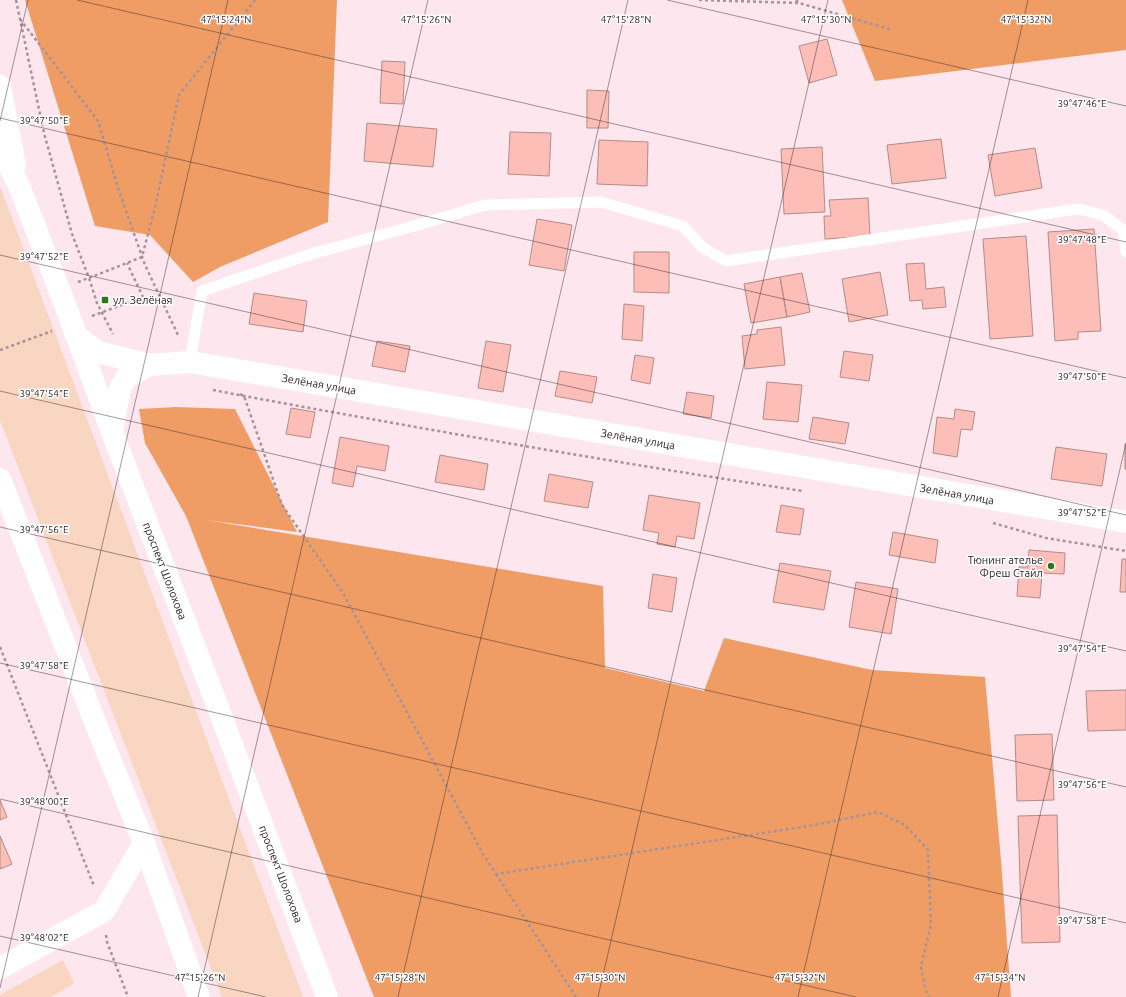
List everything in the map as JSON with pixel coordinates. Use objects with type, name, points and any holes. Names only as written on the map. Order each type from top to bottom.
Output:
[{"type":"main road","points":[[0,86],[20,188]]},
{"type":"main road","name":"проспект Шолохова","points":[[0,147],[20,188],[69,315],[327,997]]},
{"type":"main road","name":"Зелёная улица","points":[[76,336],[98,352],[150,365],[190,362],[1126,522]]},
{"type":"main road","name":"Зелёная улица","points":[[112,432],[120,388],[127,377],[150,365]]},
{"type":"main road","points":[[0,479],[144,843],[199,997]]},
{"type":"main road","points":[[0,968],[104,911],[144,843]]},
{"type":"lane","points":[[190,362],[202,291],[311,254],[485,205],[601,202],[683,226],[702,247],[726,261],[1078,209],[1102,215],[1122,230],[1126,252]]},
{"type":"path","points":[[16,0],[48,147],[72,234],[90,278],[142,257]]},
{"type":"path","points":[[142,257],[156,203],[179,95],[255,0]]},
{"type":"path","points":[[699,0],[799,3],[894,30]]},
{"type":"path","points":[[796,0],[799,3]]},
{"type":"path","points":[[20,18],[98,121],[118,188],[142,257],[190,362]]},
{"type":"path","points":[[127,263],[142,298]]},
{"type":"path","points":[[237,392],[244,396],[282,505],[343,593],[484,856],[576,997]]},
{"type":"path","points":[[0,646],[104,911],[107,942],[128,997]]},
{"type":"path","points":[[496,874],[815,825],[878,812],[906,825],[928,850],[931,924],[921,967],[926,991],[929,997]]},
{"type":"shaded area","points":[[25,0],[337,0],[328,222],[220,267],[193,282],[150,235],[95,226]]},
{"type":"shaded area","points":[[842,0],[1126,0],[1126,50],[875,81]]},
{"type":"shaded area","points":[[0,186],[303,997],[222,997],[0,420]]},
{"type":"shaded area","points":[[176,407],[235,409],[297,532],[206,520],[603,586],[605,668],[704,691],[724,638],[872,670],[985,677],[1011,997],[374,997],[186,516],[145,443],[139,409]]},
{"type":"shaded area","points":[[63,960],[74,983],[70,986],[51,997],[0,997],[0,995]]},
{"type":"building","points":[[827,39],[837,75],[809,83],[799,46]]},
{"type":"building","points":[[382,61],[405,62],[403,104],[380,103]]},
{"type":"building","points":[[587,90],[609,91],[608,128],[587,128]]},
{"type":"building","points":[[367,123],[437,129],[433,167],[364,161]]},
{"type":"building","points":[[510,132],[551,133],[549,176],[508,174]]},
{"type":"building","points":[[941,139],[946,178],[892,184],[887,145]]},
{"type":"building","points":[[599,140],[648,142],[647,186],[597,184]]},
{"type":"building","points":[[822,147],[825,212],[784,214],[781,149]]},
{"type":"building","points":[[1035,148],[1042,188],[995,196],[988,155]]},
{"type":"building","points":[[868,198],[870,236],[825,239],[824,216],[831,216],[829,200]]},
{"type":"building","points":[[537,219],[572,225],[564,271],[529,265]]},
{"type":"building","points":[[1094,229],[1101,331],[1078,332],[1078,339],[1055,341],[1048,232]]},
{"type":"building","points":[[1026,236],[1033,336],[990,339],[983,239]]},
{"type":"building","points":[[634,252],[669,252],[669,293],[634,292]]},
{"type":"building","points":[[924,263],[926,289],[944,287],[946,307],[923,309],[922,300],[910,301],[906,264]]},
{"type":"building","points":[[880,272],[888,315],[849,322],[842,279]]},
{"type":"building","points":[[802,273],[810,312],[787,317],[780,277]]},
{"type":"building","points":[[780,277],[787,317],[751,323],[744,284]]},
{"type":"building","points":[[254,293],[307,301],[303,332],[249,324]]},
{"type":"building","points":[[624,304],[644,306],[642,341],[622,339]]},
{"type":"building","points":[[781,327],[785,365],[745,369],[742,336],[757,334],[757,330]]},
{"type":"building","points":[[377,341],[410,346],[405,372],[372,366]]},
{"type":"building","points":[[486,341],[511,345],[503,392],[478,388]]},
{"type":"building","points":[[844,351],[873,355],[869,381],[840,377]]},
{"type":"building","points":[[635,355],[654,358],[650,384],[631,380]]},
{"type":"building","points":[[560,371],[597,377],[592,403],[555,396]]},
{"type":"building","points":[[767,382],[802,385],[798,422],[763,419]]},
{"type":"building","points":[[687,392],[714,396],[711,418],[683,414]]},
{"type":"building","points":[[291,408],[315,412],[310,438],[286,434]]},
{"type":"building","points":[[955,409],[975,412],[972,430],[961,429],[957,457],[933,453],[937,417],[954,419]]},
{"type":"building","points":[[813,417],[849,423],[845,444],[809,439]]},
{"type":"building","points":[[340,437],[389,446],[385,471],[357,466],[353,487],[332,483]]},
{"type":"building","points":[[1126,444],[1126,469],[1125,469]]},
{"type":"building","points":[[1056,447],[1107,454],[1102,486],[1051,479]]},
{"type":"building","points":[[440,455],[488,464],[484,490],[435,482]]},
{"type":"building","points":[[549,474],[593,482],[588,508],[544,501]]},
{"type":"building","points":[[649,495],[700,503],[694,539],[677,536],[675,547],[657,544],[659,533],[643,530]]},
{"type":"building","points":[[781,505],[804,509],[800,535],[776,532]]},
{"type":"building","points":[[893,532],[938,540],[935,563],[889,555]]},
{"type":"building","points":[[1029,550],[1065,553],[1064,574],[1042,573],[1040,598],[1017,596],[1019,567],[1028,567]]},
{"type":"building","points":[[1122,559],[1126,559],[1126,592],[1120,592]]},
{"type":"building","points":[[780,563],[831,571],[824,610],[773,602]]},
{"type":"building","points":[[653,574],[677,578],[672,612],[648,608]]},
{"type":"building","points":[[856,582],[898,589],[891,634],[849,627]]},
{"type":"building","points":[[1126,690],[1126,730],[1088,731],[1086,691]]},
{"type":"building","points":[[1052,734],[1054,800],[1017,801],[1015,735]]},
{"type":"building","points":[[0,800],[7,817],[0,820]]},
{"type":"building","points":[[1057,815],[1060,942],[1022,943],[1018,816]]},
{"type":"building","points":[[0,836],[12,864],[0,869]]},
{"type":"place","name":"ул. Зелёная","points":[[105,300]]},
{"type":"place","name":"Тюнинг ателье Фреш Стайл","points":[[1051,566]]}]
